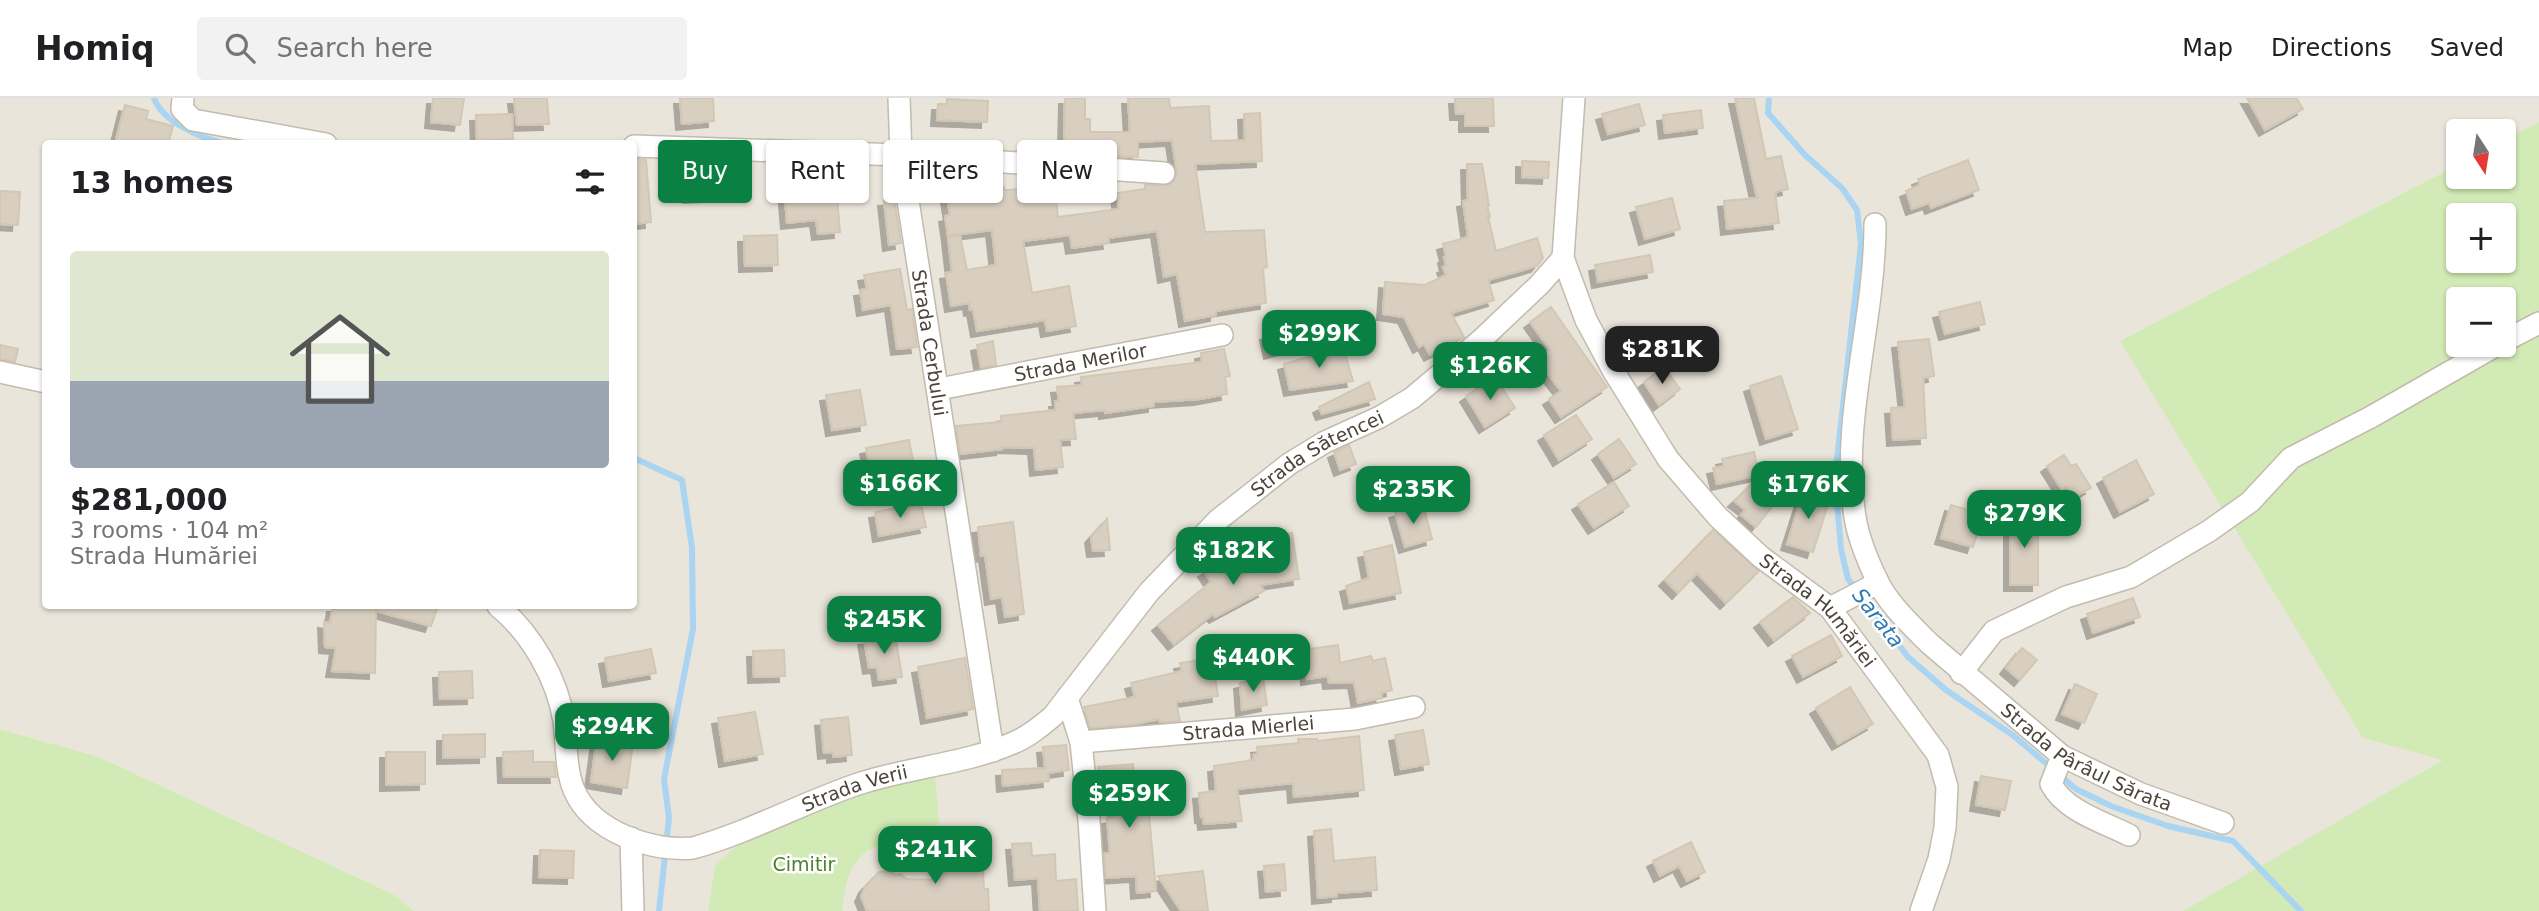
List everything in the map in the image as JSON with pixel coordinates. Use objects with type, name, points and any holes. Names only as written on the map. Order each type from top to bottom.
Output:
[{"type":"street","points":[[183,98],[182,109],[193,120],[304,140]]},
{"type":"street","name":"Strada Cerbului","points":[[899,98],[900,140]]},
{"type":"street","name":"Strada Humăriei","points":[[1574,98],[1563,258],[1586,320],[1639,415],[1668,459],[1718,517],[1761,558],[1830,608],[1938,755],[1947,787],[1945,828],[1939,859],[1921,911]]},
{"type":"street","points":[[637,146],[883,154]]},
{"type":"street","points":[[1003,162],[1164,173]]},
{"type":"street","name":"Strada Cerbului","points":[[909,203],[993,751]]},
{"type":"street","name":"Strada Pârâul Sărata","points":[[1875,224],[1875,260],[1853,424],[1851,474],[1855,520],[1873,583],[1912,626],[2057,767],[2223,823]]},
{"type":"street","name":"Strada Sătencei","points":[[1067,698],[1149,592],[1217,520],[1289,464],[1325,442],[1380,417],[1412,398],[1481,340],[1539,285],[1563,258]]},
{"type":"street","points":[[2516,335],[2539,323]]},
{"type":"street","name":"Strada Merilor","points":[[939,389],[1222,335]]},
{"type":"street","points":[[1961,673],[1994,631],[2066,597],[2132,577],[2209,531],[2250,502],[2291,458],[2371,417],[2476,357]]},
{"type":"street","points":[[0,372],[42,381]]},
{"type":"street","points":[[1830,608],[1873,583]]},
{"type":"street","name":"Strada Verii","points":[[501,609],[525,633],[544,664],[557,693],[564,719],[569,774],[575,792],[588,810],[607,826],[653,847],[676,849],[707,844],[857,785],[895,773],[993,751],[1036,730],[1053,716],[1067,698]]},
{"type":"street","points":[[1067,698],[1081,742],[1096,911]]},
{"type":"street","name":"Strada Mierlei","points":[[1081,742],[1355,719],[1414,707]]},
{"type":"street","points":[[2057,767],[2051,784],[2063,801],[2129,835]]},
{"type":"street","points":[[631,838],[629,857],[634,911]]},
{"type":"shaded area","points":[[0,98],[2539,98],[2539,122],[2516,134],[2516,119],[2446,119],[2446,171],[2120,341],[2444,760],[2183,911],[414,911],[393,894],[99,757],[0,729]]},
{"type":"green space","points":[[2539,122],[2539,911],[2183,911],[2443,760],[2363,738],[2120,341],[2446,171],[2446,189],[2516,189],[2516,134]]},
{"type":"green space","points":[[0,729],[99,757],[393,894],[414,911],[0,911]]},
{"type":"green space","name":"Cimitir","points":[[935,777],[939,823],[918,840],[881,846],[866,852],[850,873],[842,911],[708,911],[715,866],[736,846],[785,821],[850,795]]},
{"type":"building","points":[[433,98],[464,98],[460,125],[431,122]]},
{"type":"building","points":[[514,98],[547,98],[549,124],[517,125]]},
{"type":"building","points":[[680,98],[713,98],[714,121],[682,124]]},
{"type":"building","points":[[1065,98],[1085,98],[1085,119],[1090,119],[1090,132],[1130,132],[1128,98],[1169,98],[1170,108],[1209,106],[1211,141],[1245,140],[1244,114],[1260,113],[1262,161],[1195,164],[1205,232],[1264,230],[1266,303],[1216,311],[1216,315],[1185,321],[1177,274],[1164,277],[1157,231],[1108,238],[1109,243],[1072,248],[1070,235],[1023,241],[1032,293],[1069,286],[1076,326],[1047,331],[1045,320],[977,331],[973,309],[970,310],[969,303],[951,306],[946,273],[952,272],[948,237],[960,235],[967,270],[996,265],[992,230],[948,236],[945,216],[950,215],[948,203],[1003,203],[1004,187],[1004,190],[1017,189],[1017,203],[1056,203],[1058,217],[1119,209],[1117,193],[1145,189],[1145,185],[1169,185],[1175,180],[1177,173],[1172,140],[1138,142],[1138,157],[1117,156],[1117,140],[1064,140]]},
{"type":"building","points":[[1455,98],[1493,98],[1494,126],[1465,126],[1465,114],[1456,114]]},
{"type":"building","points":[[1735,98],[1754,98],[1766,159],[1781,156],[1788,189],[1775,192],[1779,223],[1727,229],[1724,201],[1757,198]]},
{"type":"building","points":[[2247,98],[2296,98],[2303,109],[2265,130]]},
{"type":"building","points":[[947,99],[988,101],[987,122],[937,120],[938,104],[947,104]]},
{"type":"building","points":[[1639,104],[1645,125],[1608,134],[1602,114]]},
{"type":"building","points":[[125,105],[148,111],[146,119],[173,126],[169,140],[116,140]]},
{"type":"building","points":[[1701,110],[1703,128],[1665,133],[1663,115]]},
{"type":"building","points":[[512,114],[513,139],[477,140],[476,115]]},
{"type":"building","points":[[637,159],[646,160],[651,222],[637,224]]},
{"type":"building","points":[[1968,160],[1979,190],[1931,208],[1929,203],[1912,209],[1906,191],[1920,185],[1918,179]]},
{"type":"building","points":[[1522,161],[1549,162],[1548,178],[1522,177]]},
{"type":"building","points":[[1467,164],[1482,164],[1489,206],[1488,217],[1496,251],[1537,238],[1543,258],[1537,266],[1488,280],[1494,300],[1451,313],[1464,337],[1430,355],[1424,344],[1419,347],[1404,317],[1383,314],[1385,282],[1425,285],[1446,275],[1443,267],[1446,266],[1446,256],[1443,244],[1468,237],[1463,201],[1468,200]]},
{"type":"building","points":[[0,191],[20,192],[18,225],[0,224]]},
{"type":"building","points":[[1672,198],[1680,229],[1645,239],[1636,207]]},
{"type":"building","points":[[785,203],[838,203],[840,232],[818,234],[816,220],[787,223]]},
{"type":"building","points":[[884,203],[895,203],[901,243],[889,245]]},
{"type":"building","points":[[777,235],[778,265],[745,266],[744,236]]},
{"type":"building","points":[[1650,255],[1653,272],[1598,282],[1595,265]]},
{"type":"building","points":[[900,269],[907,310],[912,309],[917,347],[897,349],[891,305],[863,310],[860,290],[867,289],[864,275]]},
{"type":"building","points":[[1980,302],[1985,324],[1945,334],[1939,312]]},
{"type":"building","points":[[1551,307],[1607,387],[1561,417],[1549,399],[1561,391],[1537,360],[1550,350],[1530,322]]},
{"type":"building","points":[[1292,327],[1295,346],[1270,353],[1266,334]]},
{"type":"building","points":[[1929,339],[1934,376],[1923,378],[1926,438],[1893,440],[1891,408],[1905,407],[1898,342]]},
{"type":"building","points":[[993,341],[996,365],[981,368],[977,345]]},
{"type":"building","points":[[0,345],[18,349],[15,362],[0,359]]},
{"type":"building","points":[[1343,347],[1353,381],[1290,390],[1284,364]]},
{"type":"building","points":[[1224,349],[1230,376],[1225,377],[1227,394],[1154,402],[1154,406],[1105,413],[1105,410],[1073,413],[1076,439],[1060,440],[1063,467],[1036,470],[1034,448],[1002,447],[960,454],[956,426],[1001,422],[1001,416],[1056,410],[1055,401],[1059,401],[1057,387],[1082,385],[1081,377],[1202,362],[1201,353]]},
{"type":"building","points":[[1664,367],[1680,389],[1659,405],[1644,382]]},
{"type":"building","points":[[1781,376],[1798,429],[1766,439],[1750,386]]},
{"type":"building","points":[[1495,377],[1515,408],[1485,427],[1466,396]]},
{"type":"building","points":[[1369,382],[1375,399],[1322,414],[1319,407]]},
{"type":"building","points":[[860,390],[866,425],[832,430],[826,395]]},
{"type":"building","points":[[1576,415],[1592,439],[1559,460],[1544,435]]},
{"type":"building","points":[[1619,439],[1636,464],[1614,478],[1598,454]]},
{"type":"building","points":[[909,440],[913,461],[870,469],[866,448]]},
{"type":"building","points":[[1349,445],[1356,464],[1340,470],[1334,452]]},
{"type":"building","points":[[1754,452],[1759,475],[1717,484],[1713,468],[1724,466],[1722,459]]},
{"type":"building","points":[[2064,455],[2071,466],[2076,464],[2091,488],[2073,498],[2066,487],[2062,490],[2047,466]]},
{"type":"building","points":[[2136,460],[2154,494],[2120,512],[2103,478]]},
{"type":"building","points":[[1759,477],[1763,494],[1775,503],[1756,527],[1741,515],[1746,510],[1734,501]]},
{"type":"building","points":[[1614,482],[1629,506],[1594,528],[1578,504]]},
{"type":"building","points":[[1804,490],[1830,498],[1813,552],[1787,544]]},
{"type":"building","points":[[921,504],[926,527],[879,536],[875,512]]},
{"type":"building","points":[[1951,505],[1983,514],[1973,547],[1941,538]]},
{"type":"building","points":[[1416,506],[1419,513],[1425,512],[1432,539],[1405,547],[1395,512]]},
{"type":"building","points":[[2010,516],[2038,516],[2038,585],[2010,585]]},
{"type":"building","points":[[1107,519],[1110,550],[1093,551],[1091,537]]},
{"type":"building","points":[[1013,522],[1024,614],[1005,617],[1002,597],[991,599],[985,555],[981,556],[978,527]]},
{"type":"building","points":[[1713,530],[1759,571],[1726,603],[1697,573],[1678,593],[1665,580]]},
{"type":"building","points":[[1292,533],[1299,579],[1260,585],[1264,591],[1215,617],[1213,614],[1174,644],[1158,625],[1211,582],[1204,571],[1233,555],[1243,575],[1269,562],[1262,539]]},
{"type":"building","points":[[1392,545],[1401,593],[1350,603],[1346,586],[1369,578],[1364,552]]},
{"type":"building","points":[[1793,597],[1810,613],[1774,640],[1760,622]]},
{"type":"building","points":[[2133,598],[2140,617],[2093,633],[2087,614]]},
{"type":"building","points":[[332,609],[437,609],[431,626],[376,611],[375,673],[332,671],[336,648],[325,647],[324,622],[330,623]]},
{"type":"building","points":[[895,634],[902,677],[879,680],[877,667],[869,668],[864,639]]},
{"type":"building","points":[[1831,635],[1842,656],[1803,677],[1792,656]]},
{"type":"building","points":[[1292,644],[1309,645],[1310,649],[1338,645],[1340,663],[1371,656],[1373,661],[1385,658],[1392,690],[1381,693],[1382,698],[1358,703],[1354,682],[1329,683],[1328,676],[1307,679],[1306,665],[1295,667]]},
{"type":"building","points":[[2022,648],[2037,660],[2020,680],[2006,668]]},
{"type":"building","points":[[651,649],[656,673],[609,681],[605,658]]},
{"type":"building","points":[[784,650],[785,676],[754,677],[753,651]]},
{"type":"building","points":[[965,658],[973,709],[927,718],[918,667]]},
{"type":"building","points":[[1212,658],[1218,696],[1176,702],[1180,721],[1160,722],[1159,719],[1090,728],[1084,707],[1135,697],[1131,683],[1182,671],[1180,663]]},
{"type":"building","points":[[472,671],[473,698],[440,699],[439,672]]},
{"type":"building","points":[[1263,677],[1267,705],[1242,710],[1240,683]]},
{"type":"building","points":[[2075,684],[2097,694],[2084,723],[2062,714]]},
{"type":"building","points":[[1850,687],[1873,724],[1838,744],[1816,708]]},
{"type":"building","points":[[755,712],[763,754],[725,761],[718,718]]},
{"type":"building","points":[[848,717],[852,755],[833,757],[833,752],[824,753],[821,720]]},
{"type":"building","points":[[1423,730],[1429,764],[1401,769],[1395,735]]},
{"type":"building","points":[[485,734],[485,757],[443,758],[443,735]]},
{"type":"building","points":[[1359,736],[1364,790],[1294,797],[1293,783],[1237,789],[1242,821],[1204,824],[1199,793],[1216,791],[1214,766],[1254,760],[1253,755],[1258,754],[1257,747],[1299,743],[1298,739],[1318,741]]},
{"type":"building","points":[[597,738],[633,743],[627,788],[591,782]]},
{"type":"building","points":[[1066,745],[1069,770],[1048,773],[1049,781],[1003,786],[1002,770],[1045,768],[1043,747]]},
{"type":"building","points":[[533,751],[533,762],[554,762],[556,777],[504,777],[503,752]]},
{"type":"building","points":[[386,752],[425,752],[425,784],[386,785]]},
{"type":"building","points":[[1133,764],[1135,788],[1142,787],[1143,797],[1146,797],[1156,891],[1137,893],[1136,876],[1106,878],[1104,853],[1110,853],[1107,818],[1115,817],[1112,784],[1100,785],[1098,767]]},
{"type":"building","points":[[1981,776],[2011,781],[2005,810],[1976,805]]},
{"type":"building","points":[[1331,829],[1334,861],[1375,857],[1377,890],[1337,893],[1337,896],[1318,898],[1314,831]]},
{"type":"building","points":[[981,834],[984,889],[988,889],[989,911],[867,911],[861,896],[865,887],[879,872],[893,871],[894,875],[901,874],[906,879],[939,880],[939,865],[958,865],[956,837]]},
{"type":"building","points":[[1691,842],[1705,872],[1687,881],[1679,866],[1660,876],[1653,861]]},
{"type":"building","points":[[1031,843],[1032,856],[1055,854],[1056,881],[1076,879],[1078,911],[1040,911],[1038,878],[1015,880],[1012,844]]},
{"type":"building","points":[[540,850],[574,851],[573,878],[539,877]]},
{"type":"building","points":[[1284,864],[1286,890],[1266,892],[1264,866]]},
{"type":"building","points":[[1203,871],[1208,911],[1181,911],[1158,876]]},
{"type":"waterway","points":[[154,98],[174,122],[213,140]]},
{"type":"waterway","name":"Sarata","points":[[1769,98],[1768,113],[1805,155],[1842,188],[1857,210],[1861,244],[1835,477],[1841,549],[1848,579],[1908,657],[1946,690],[2014,736],[2076,789],[2111,806],[2168,826],[2233,841],[2301,911]]},
{"type":"waterway","points":[[637,459],[682,480],[692,548],[693,629],[664,779],[669,818],[659,911]]}]
